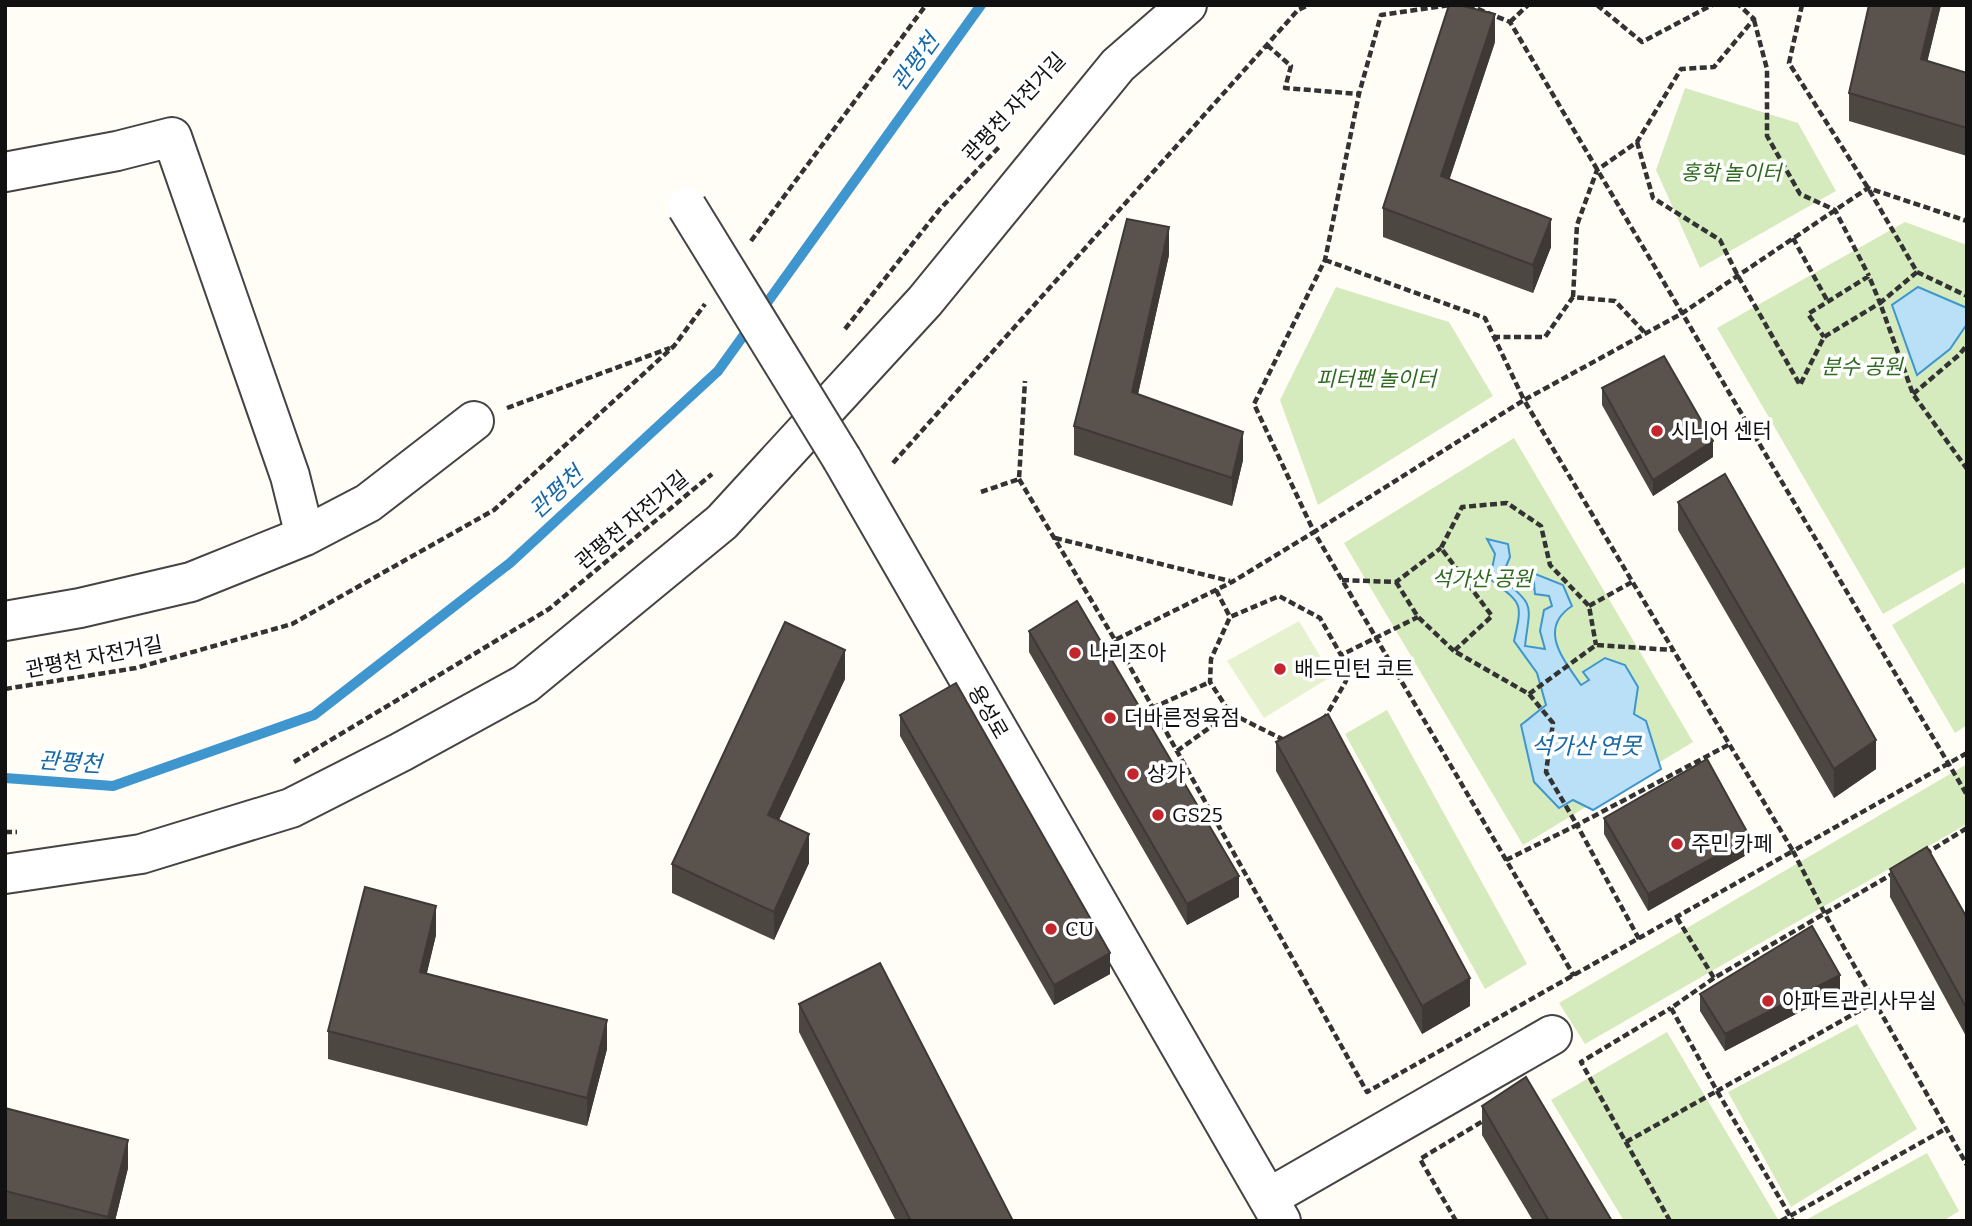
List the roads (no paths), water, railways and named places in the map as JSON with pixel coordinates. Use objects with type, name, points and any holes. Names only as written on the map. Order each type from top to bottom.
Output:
[{"type":"street","points":[[5,873],[141,854],[290,808],[401,752],[525,684],[722,522],[925,301],[1118,65],[1187,5]]},
{"type":"street","points":[[5,172],[117,151],[172,137],[290,476],[306,536]]},
{"type":"street","name":"용성로","points":[[687,207],[842,459],[1274,1209]]},
{"type":"street","points":[[5,621],[80,608],[191,582],[306,536],[368,503],[474,421]]},
{"type":"street","points":[[1274,1209],[1552,1035]]},
{"type":"water","points":[[1918,287],[1967,308],[1967,324],[1950,349],[1917,375],[1892,305]]},
{"type":"water","name":"석가산 연못","points":[[1487,539],[1508,544],[1510,557],[1501,578],[1520,595],[1528,607],[1525,646],[1545,649],[1540,631],[1544,610],[1552,606],[1549,596],[1535,594],[1533,573],[1563,585],[1572,606],[1556,625],[1555,635],[1561,655],[1581,685],[1589,680],[1583,672],[1605,658],[1625,665],[1638,687],[1634,714],[1646,721],[1661,769],[1593,810],[1573,800],[1559,808],[1534,782],[1521,725],[1546,705],[1537,673],[1514,641],[1519,618],[1517,604],[1490,579],[1495,554]]},
{"type":"waterway","name":"관평천","points":[[5,778],[113,786],[314,715],[510,563],[718,371],[981,5]]},
{"type":"place","name":"시니어 센터","points":[[1657,431]]},
{"type":"place","name":"나리조아","points":[[1075,653]]},
{"type":"place","name":"배드민턴 코트","points":[[1280,669]]},
{"type":"place","name":"더바른정육점","points":[[1110,718]]},
{"type":"place","name":"상가","points":[[1133,774]]},
{"type":"place","name":"GS25","points":[[1158,815]]},
{"type":"place","name":"주민 카페","points":[[1677,844]]},
{"type":"place","name":"CU","points":[[1051,929]]},
{"type":"place","name":"아파트관리사무실","points":[[1768,1001]]},
{"type":"park label","name":"홍학 놀이터","points":[[1731,173]]},
{"type":"park label","name":"분수 공원","points":[[1862,367]]},
{"type":"park label","name":"피터팬 놀이터","points":[[1376,379]]},
{"type":"park label","name":"석가산 공원","points":[[1482,579]]}]
